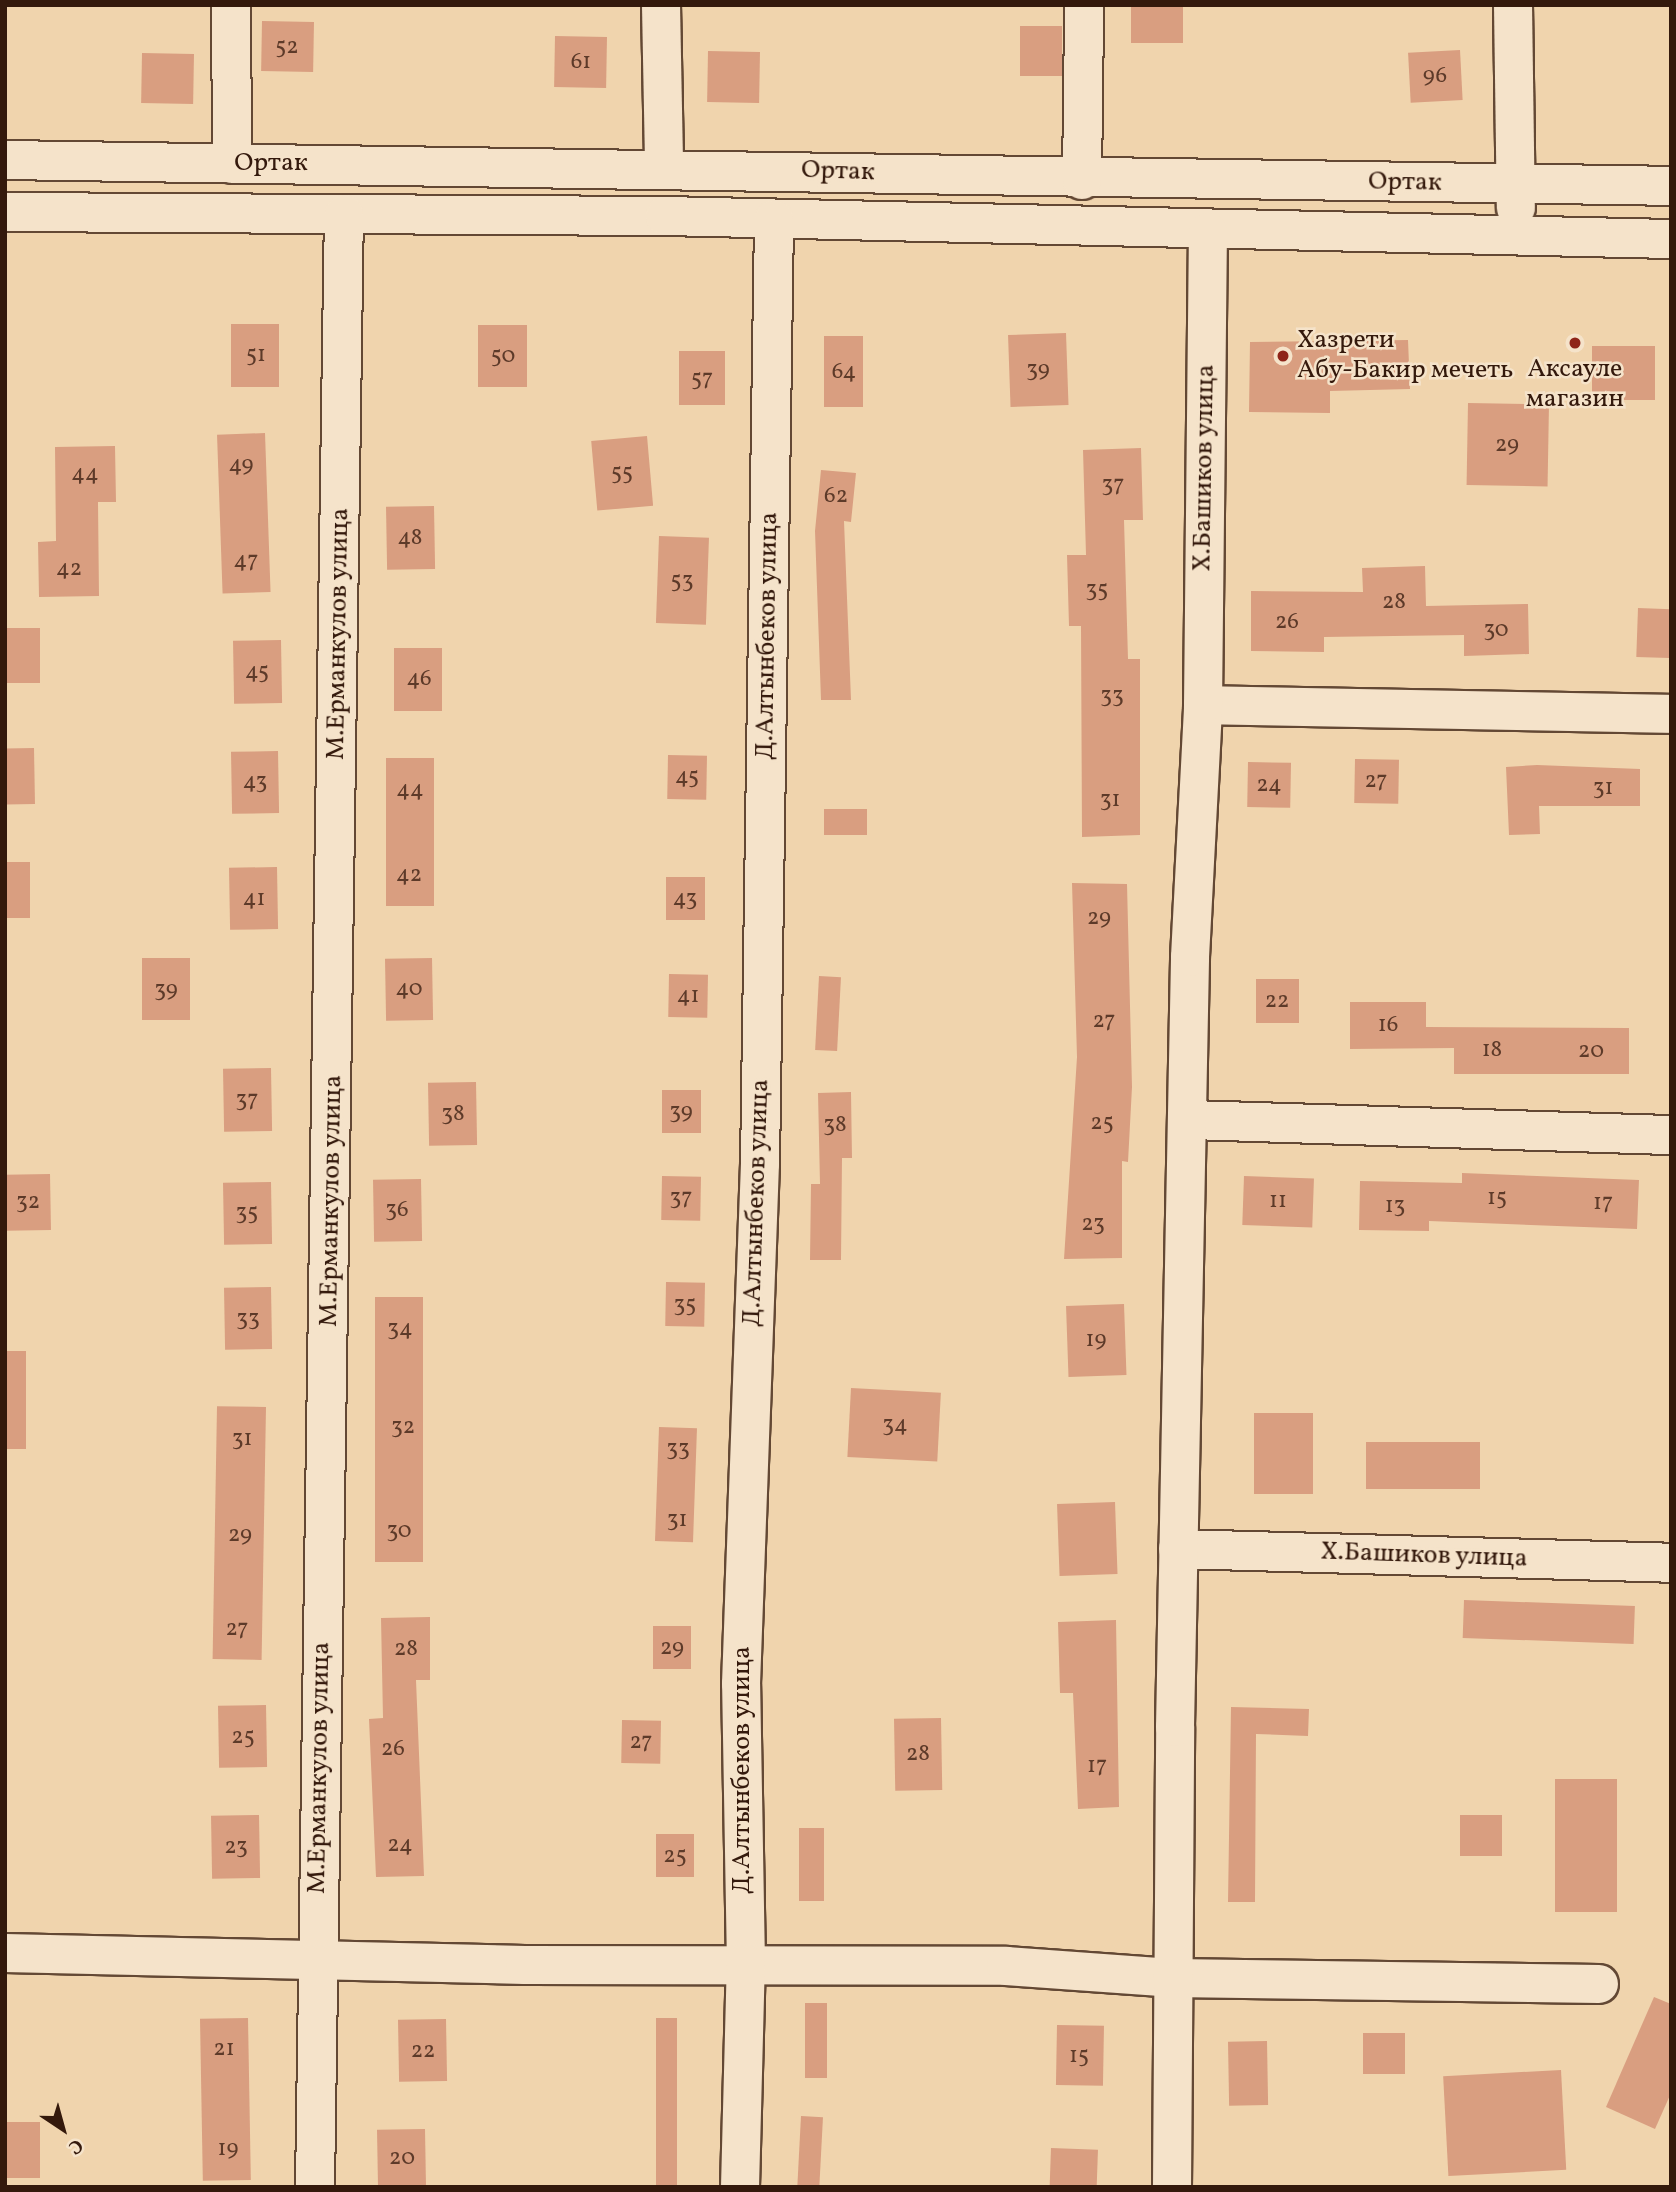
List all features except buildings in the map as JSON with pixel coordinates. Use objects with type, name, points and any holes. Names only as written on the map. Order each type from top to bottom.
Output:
[{"type":"street","points":[[231,5],[232,164]]},
{"type":"street","points":[[661,5],[664,167]]},
{"type":"street","points":[[1082,180],[1084,5]]},
{"type":"street","points":[[1513,5],[1516,238]]},
{"type":"street","name":"Ортак","points":[[5,160],[664,167],[1082,180],[1671,186]]},
{"type":"street","name":"Ортак","points":[[5,212],[774,219],[1208,232],[1671,239]]},
{"type":"street","name":"М.Ерманкулов улица","points":[[315,2187],[316,1957],[344,214]]},
{"type":"street","name":"Д.Алтынбеков улица","points":[[740,2187],[746,1965],[741,1684],[760,1164],[774,219]]},
{"type":"street","name":"Х.Башиков улица","points":[[1172,2187],[1178,1549],[1191,1120],[1190,957],[1203,705],[1208,232]]},
{"type":"street","points":[[1203,705],[1671,714]]},
{"type":"street","points":[[1191,1120],[1671,1135]]},
{"type":"street","name":"Х.Башиков улица","points":[[1178,1549],[1671,1563]]},
{"type":"street","points":[[5,1953],[746,1965],[1006,1966],[1172,1978],[1599,1984]]},
{"type":"place","name":"Аксауле магазин","points":[[1575,343]]},
{"type":"place","name":"Хазрети Абу-Бакир мечеть","points":[[1283,356]]}]
